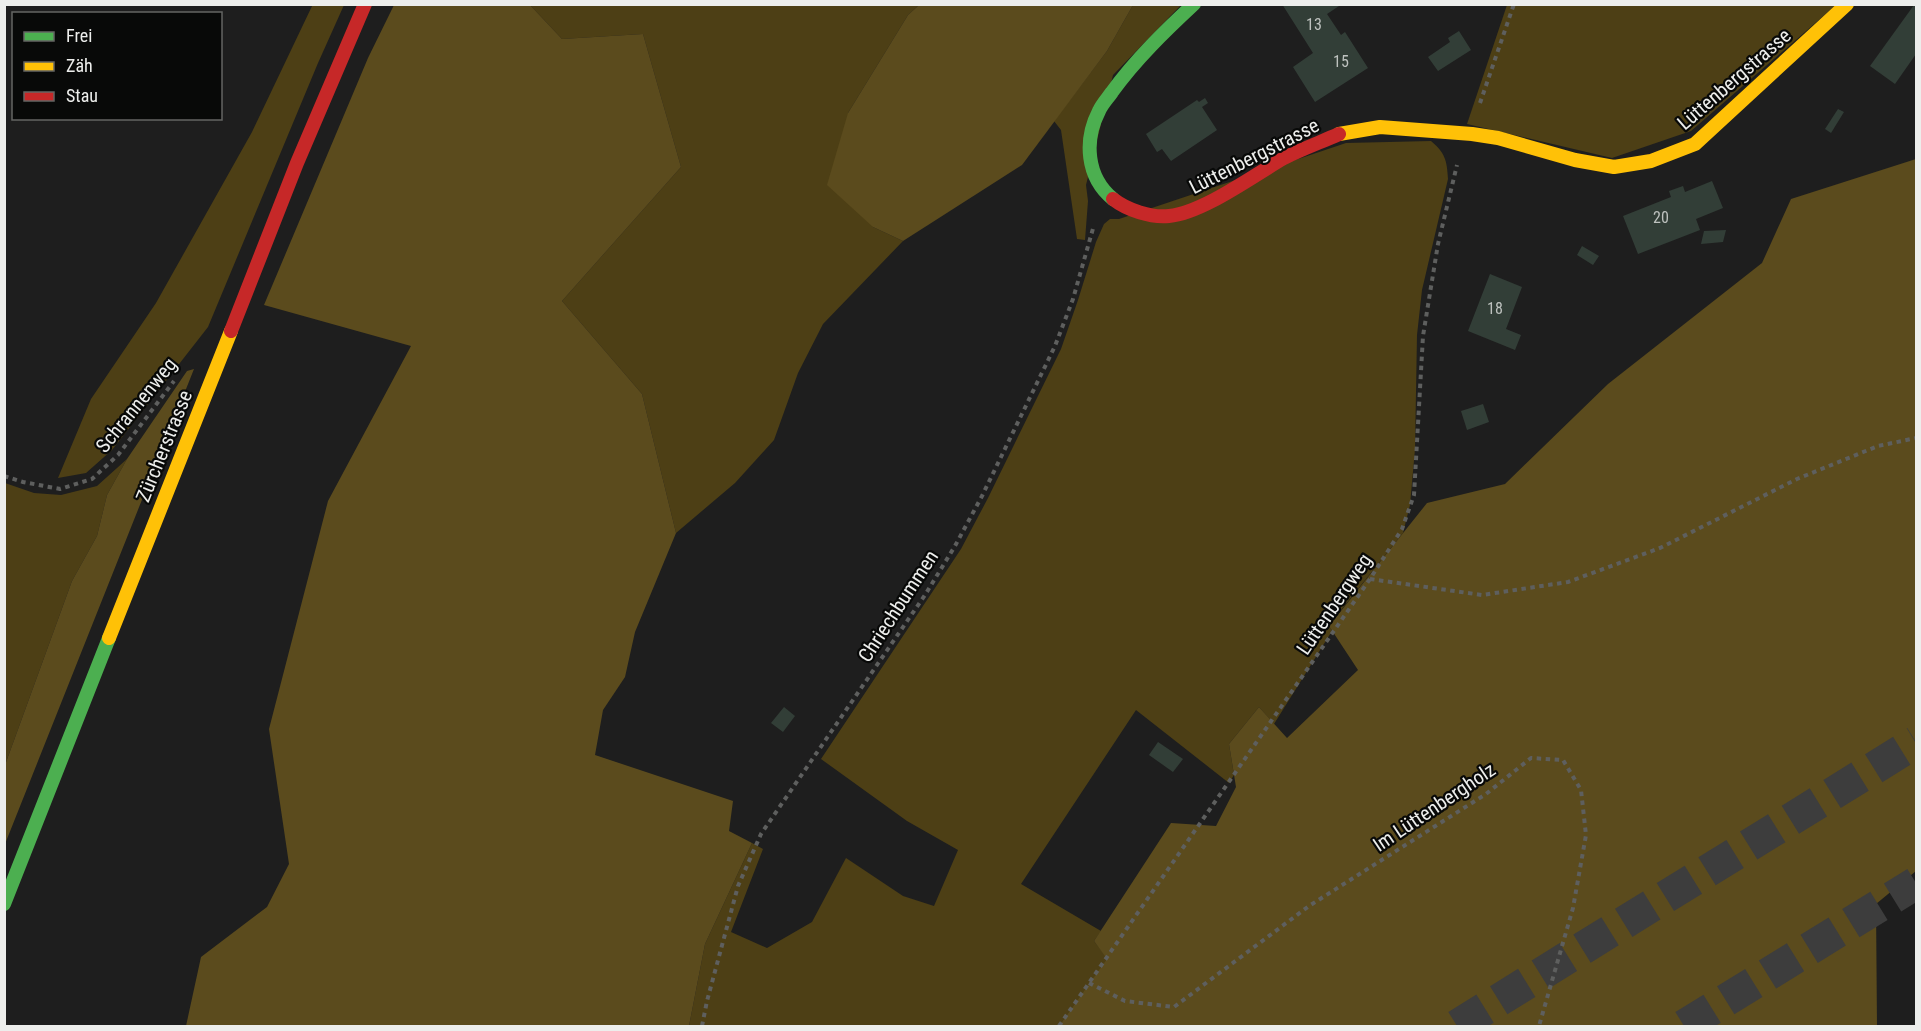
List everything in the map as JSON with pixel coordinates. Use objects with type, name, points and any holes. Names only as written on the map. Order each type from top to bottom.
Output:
[{"type":"street","name":"Zürcherstrasse","points":[[4,904],[297,163],[365,4]]},
{"type":"street","points":[[1106,193],[1094,174],[1089,157],[1090,135],[1099,110],[1121,80],[1160,36],[1194,4]]},
{"type":"street","name":"Lüttenbergstrasse","points":[[1106,193],[1121,205],[1148,214],[1169,216],[1198,208],[1287,158],[1343,133],[1380,127],[1466,133],[1498,138],[1575,160],[1614,167],[1651,161],[1695,144],[1847,4]]},
{"type":"path","name":"Lüttenbergweg","points":[[1059,1026],[1370,579],[1402,529],[1414,495],[1423,336],[1438,244],[1466,133],[1474,121],[1514,4]]},
{"type":"path","name":"Chriechbummen","points":[[702,1026],[738,886],[761,834],[925,595],[956,546],[1054,346],[1072,299],[1097,213],[1106,193]]},
{"type":"path","name":"Schrannenweg","points":[[4,476],[60,489],[92,479],[118,455],[178,375]]},
{"type":"path","points":[[1370,579],[1482,595],[1568,582],[1660,548],[1797,479],[1878,446],[1917,438]]},
{"type":"path","name":"Im Lüttenbergholz","points":[[1089,982],[1125,1001],[1174,1007],[1309,906],[1486,794],[1530,758],[1563,760],[1581,790],[1586,835],[1573,908],[1539,1026]]},
{"type":"shaded area","points":[[313,4],[344,5],[208,327],[112,450],[86,473],[58,478],[91,399],[156,303],[252,132]]},
{"type":"shaded area","points":[[394,5],[530,5],[562,39],[643,34],[681,167],[562,301],[642,394],[676,533],[635,632],[625,677],[603,710],[595,755],[733,801],[729,831],[752,843],[705,944],[689,1026],[186,1026],[201,957],[267,907],[289,864],[269,729],[328,501],[411,346],[264,305],[368,58]]},
{"type":"shaded area","points":[[530,5],[919,5],[908,15],[848,113],[873,227],[903,241],[823,324],[798,373],[774,440],[735,483],[676,533],[642,394],[562,301],[681,167],[643,34],[562,39]]},
{"type":"shaded area","points":[[919,5],[1133,5],[1107,51],[1022,165],[903,241],[873,227],[827,185],[848,113],[908,15]]},
{"type":"shaded area","points":[[1133,5],[1181,5],[1113,75],[1086,185],[1088,201],[1085,240],[1077,239],[1061,130],[1054,121],[1107,51]]},
{"type":"shaded area","points":[[1507,5],[1836,5],[1691,131],[1612,158],[1467,124]]},
{"type":"shaded area","points":[[1431,141],[1444,157],[1448,179],[1422,290],[1417,335],[1415,449],[1410,505],[1403,533],[1329,625],[1332,631],[1274,724],[1259,707],[1229,744],[1234,775],[1229,783],[1136,710],[1021,884],[1101,931],[1094,941],[1108,959],[1059,1026],[689,1026],[705,944],[752,843],[763,849],[731,932],[767,948],[812,922],[846,858],[903,896],[934,906],[958,850],[907,821],[821,759],[961,549],[988,498],[1061,349],[1104,224],[1110,219],[1119,219],[1346,143]]},
{"type":"shaded area","points":[[1916,159],[1916,871],[1876,904],[1877,1026],[1059,1026],[1107,959],[1094,941],[1171,823],[1216,826],[1236,787],[1229,744],[1259,707],[1287,738],[1358,670],[1329,626],[1427,503],[1505,484],[1608,384],[1762,263],[1791,199]]},
{"type":"shaded area","points":[[194,369],[5,844],[5,765],[72,581],[97,536],[107,495],[127,459],[187,371]]},
{"type":"shaded area","points":[[127,459],[107,495],[97,536],[72,581],[5,765],[5,483],[34,493],[61,495],[97,486]]},
{"type":"building","points":[[1282,4],[1342,4],[1327,14],[1341,35],[1345,32],[1368,68],[1315,102],[1293,67],[1313,53]]},
{"type":"building","points":[[1914,5],[1916,7],[1916,54],[1895,84],[1870,66]]},
{"type":"building","points":[[1459,31],[1471,50],[1438,71],[1428,57],[1450,42],[1448,38]]},
{"type":"building","points":[[1205,98],[1208,103],[1202,107],[1217,130],[1171,161],[1162,149],[1157,152],[1146,134],[1197,100],[1199,102]]},
{"type":"building","points":[[1838,109],[1844,112],[1831,133],[1825,129]]},
{"type":"building","points":[[1712,181],[1723,208],[1696,219],[1700,230],[1638,254],[1623,216],[1671,197],[1669,191],[1683,186],[1685,192]]},
{"type":"building","points":[[1726,230],[1723,242],[1701,244],[1704,231]]},
{"type":"building","points":[[1582,246],[1599,256],[1593,265],[1577,255]]},
{"type":"building","points":[[1490,274],[1522,287],[1506,329],[1521,335],[1515,350],[1468,331]]},
{"type":"building","points":[[1483,404],[1489,422],[1467,430],[1461,411]]},
{"type":"building","points":[[784,707],[795,716],[783,732],[771,723]]},
{"type":"building","points":[[1158,742],[1183,759],[1173,772],[1149,755]]},
{"type":"tunnel","points":[[1457,1026],[1916,742]]},
{"type":"tunnel","points":[[1684,1026],[1916,883]]},
{"type":"traffic: fast","points":[[1113,199],[1097,180],[1090,158],[1094,122],[1103,103],[1131,68],[1194,4]]},
{"type":"traffic: fast","points":[[4,904],[109,638]]},
{"type":"traffic: slow","points":[[1339,134],[1380,127],[1472,134],[1498,138],[1575,160],[1614,167],[1651,161],[1695,144],[1847,4]]},
{"type":"traffic: slow","points":[[109,638],[231,331]]},
{"type":"traffic: jam","points":[[231,331],[297,163],[365,4]]},
{"type":"traffic: jam","points":[[1113,199],[1125,207],[1147,214],[1169,216],[1182,213],[1212,201],[1284,158],[1339,134]]}]
